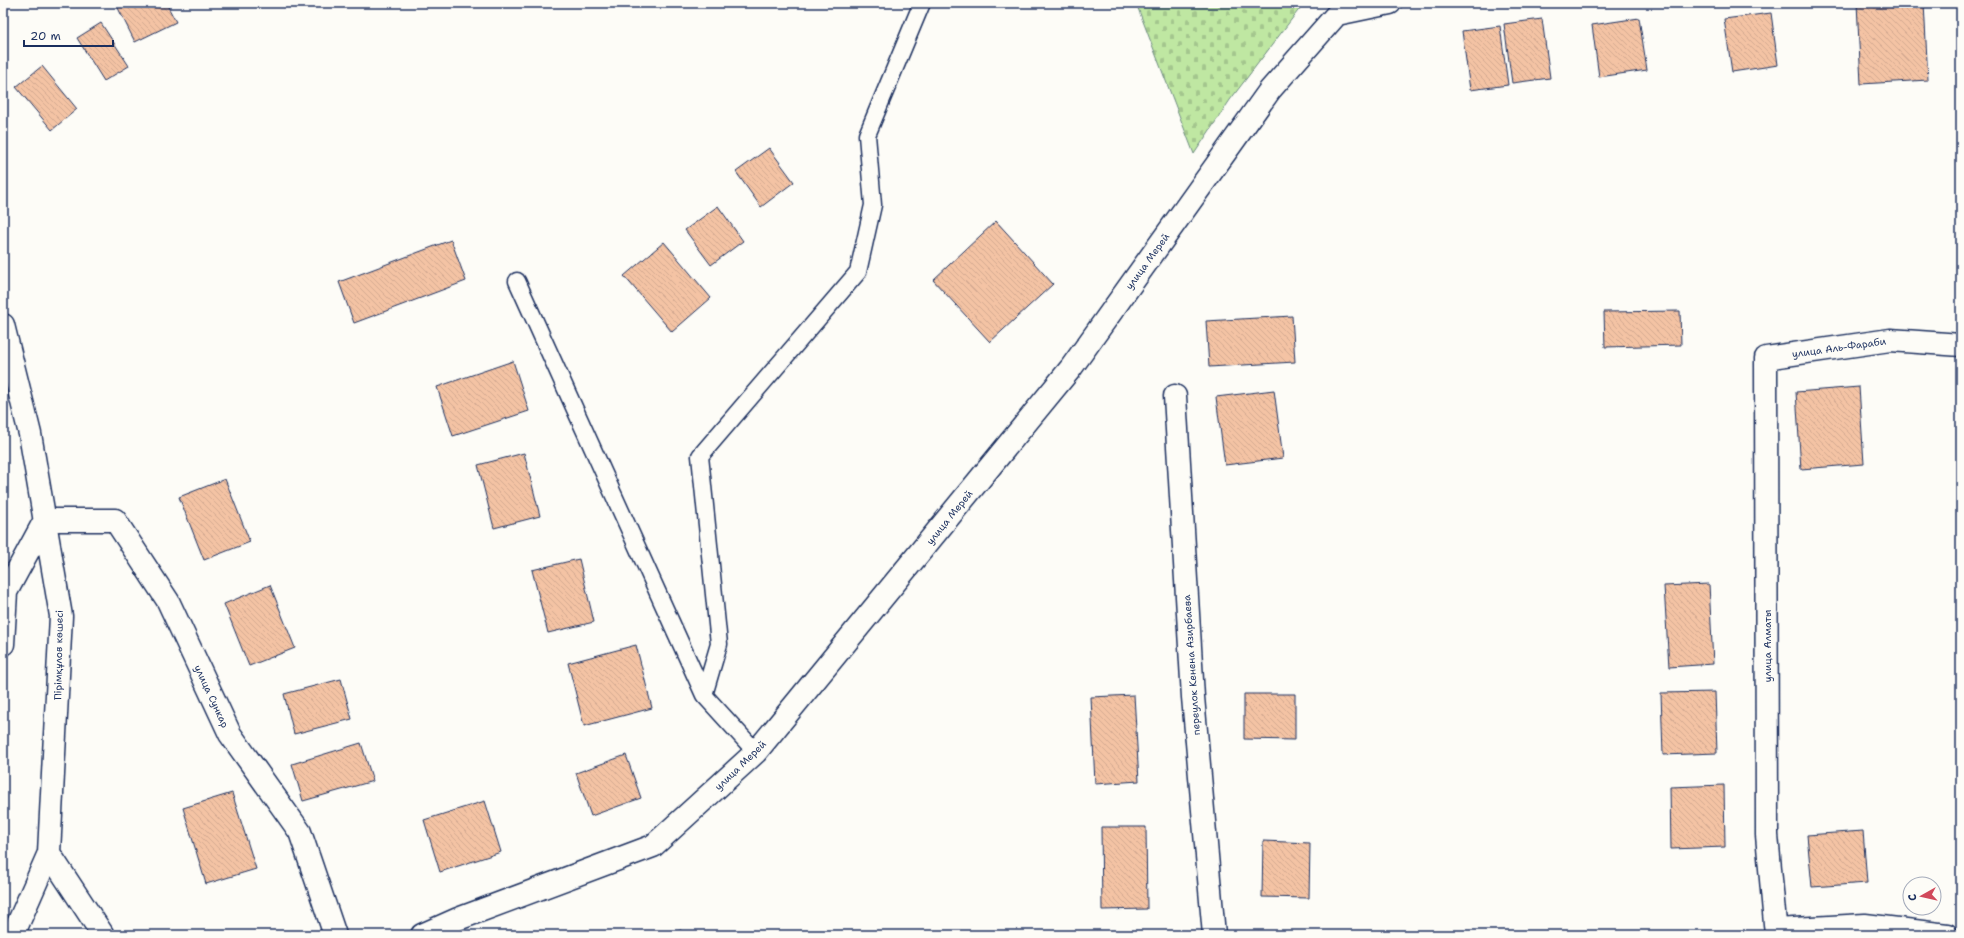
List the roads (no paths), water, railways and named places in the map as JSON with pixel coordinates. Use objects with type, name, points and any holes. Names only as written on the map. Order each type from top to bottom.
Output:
[{"type":"street","name":"улица Мерей","points":[[422,935],[458,919],[653,846],[756,752],[1071,368],[1270,90],[1337,14],[1390,3]]},
{"type":"street","name":"Пірімқұлов көшесі","points":[[3,325],[30,434],[60,616],[50,853],[12,935]]},
{"type":"street","name":"улица Аль-Фараби","points":[[1766,358],[1890,340],[1961,345]]},
{"type":"street","name":"улица Алматы","points":[[1766,358],[1767,836],[1776,932]]},
{"type":"street","name":"переулок Кенена Азирбаева","points":[[1175,396],[1193,697],[1214,935]]},
{"type":"street","points":[[3,644],[6,592],[45,520]]},
{"type":"street","name":"улица Сункар","points":[[45,520],[115,520],[168,601],[230,734],[300,832],[335,935]]},
{"type":"street","points":[[50,853],[103,935]]},
{"type":"street","points":[[1776,932],[1865,925],[1947,935]]},
{"type":"lane","points":[[704,695],[719,644],[700,456],[858,272],[873,205],[867,135],[922,3]]},
{"type":"lane","points":[[517,281],[704,695],[756,752]]}]
